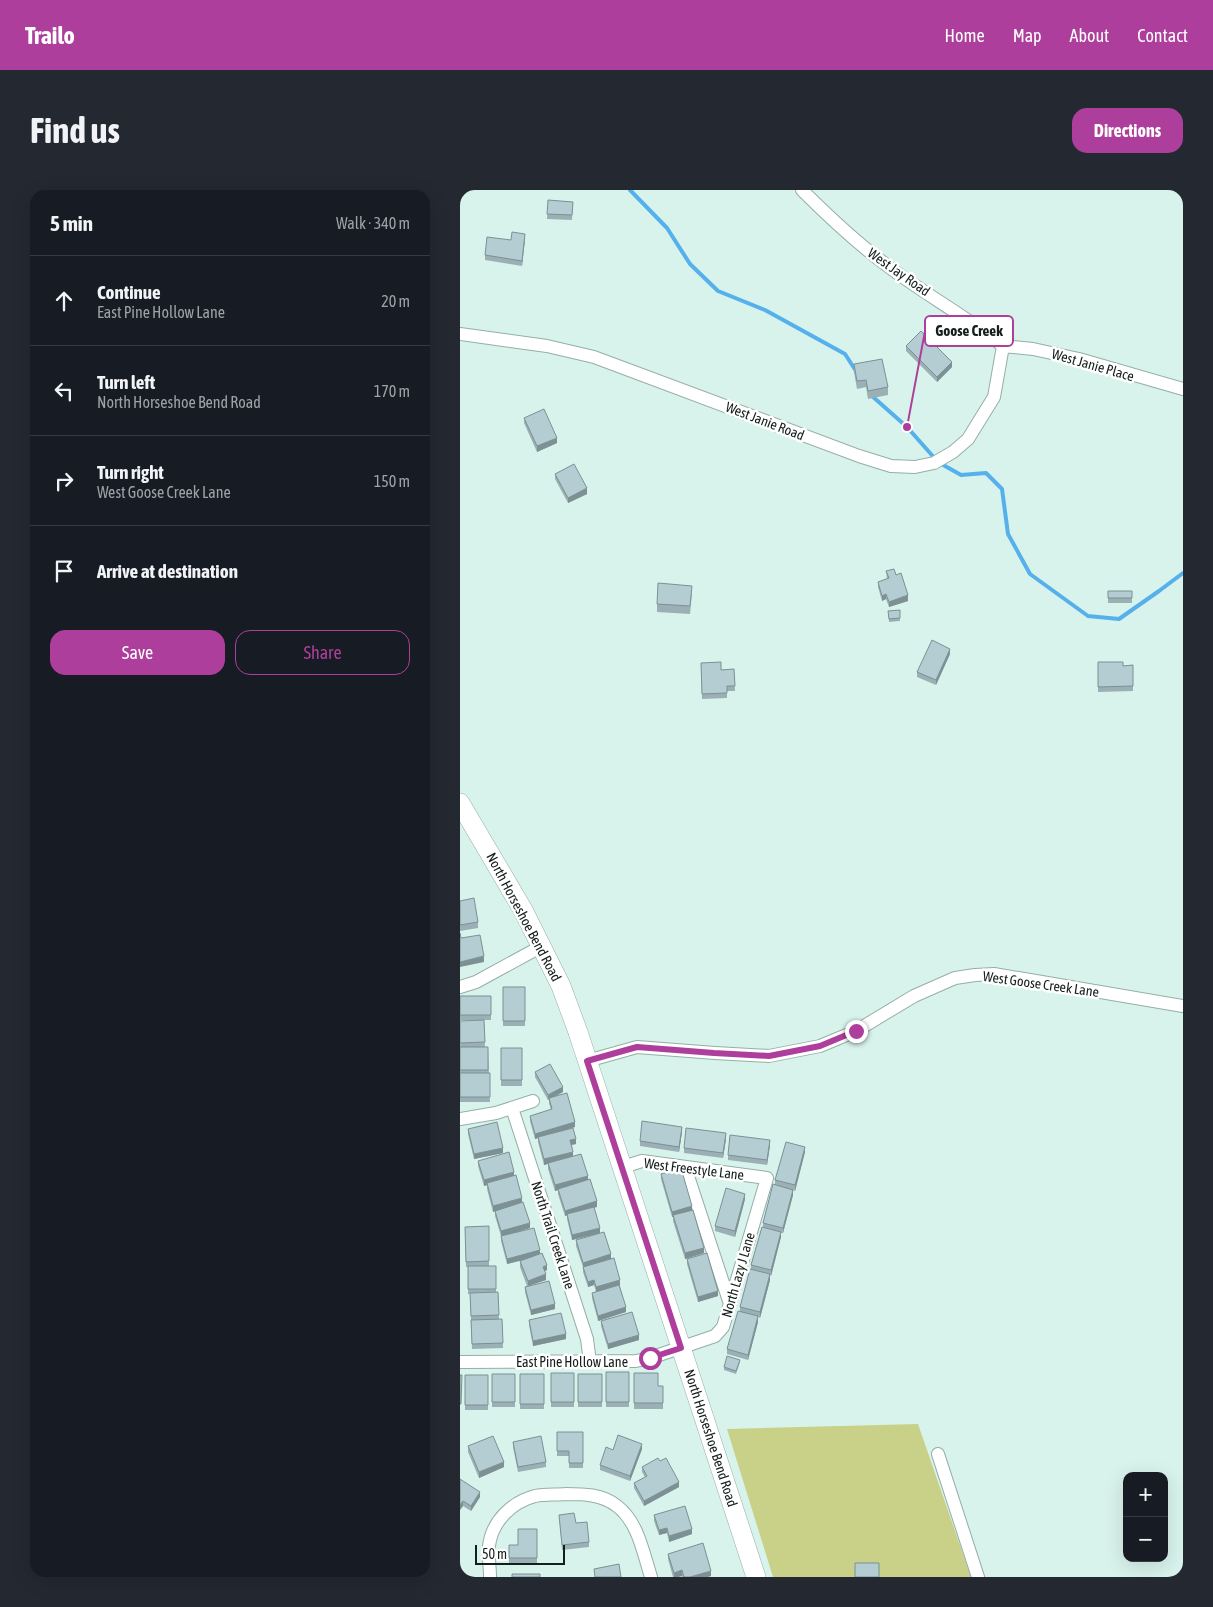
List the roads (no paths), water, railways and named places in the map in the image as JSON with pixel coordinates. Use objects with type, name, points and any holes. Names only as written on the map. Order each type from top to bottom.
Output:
[{"type":"street","name":"West Jay Road","points":[[802,190],[864,248],[890,268],[959,313],[1003,346]]},
{"type":"street","name":"West Janie Road","points":[[460,334],[546,346],[594,357],[859,456],[891,466],[915,467],[934,463],[954,452],[968,439],[994,397],[1003,346]]},
{"type":"street","name":"West Janie Place","points":[[1003,346],[1033,348],[1079,359],[1183,389]]},
{"type":"street","name":"North Horseshoe Bend Road","points":[[460,803],[503,873],[561,986],[578,1032],[756,1577]]},
{"type":"street","points":[[460,987],[476,982],[542,946]]},
{"type":"street","name":"West Goose Creek Lane","points":[[587,1061],[637,1047],[769,1056],[820,1046],[856,1031],[914,996],[955,978],[975,975],[994,974],[1183,1006]]},
{"type":"street","points":[[460,1119],[496,1113],[533,1101]]},
{"type":"street","name":"North Trail Creek Lane","points":[[512,1108],[587,1339],[590,1362]]},
{"type":"street","name":"West Freestyle Lane","points":[[622,1167],[642,1161],[767,1178]]},
{"type":"street","points":[[685,1167],[730,1304]]},
{"type":"street","name":"North Lazy J Lane","points":[[681,1348],[715,1336],[724,1327],[767,1178]]},
{"type":"street","name":"East Pine Hollow Lane","points":[[460,1362],[636,1362],[681,1348]]},
{"type":"street","points":[[938,1454],[978,1577]]},
{"type":"street","points":[[490,1577],[489,1546],[494,1527],[505,1513],[519,1502],[537,1496],[556,1494],[596,1496],[616,1505],[630,1519],[637,1533],[651,1577]]},
{"type":"waterway","points":[[630,190],[667,228],[690,264],[718,291],[765,310],[845,354],[856,371]]},
{"type":"waterway","points":[[872,396],[907,427],[938,462],[961,475],[986,473],[1002,489],[1008,534],[1030,574],[1088,616],[1119,619],[1183,573]]},
{"type":"place","name":"Goose Creek","points":[[907,427]]}]
